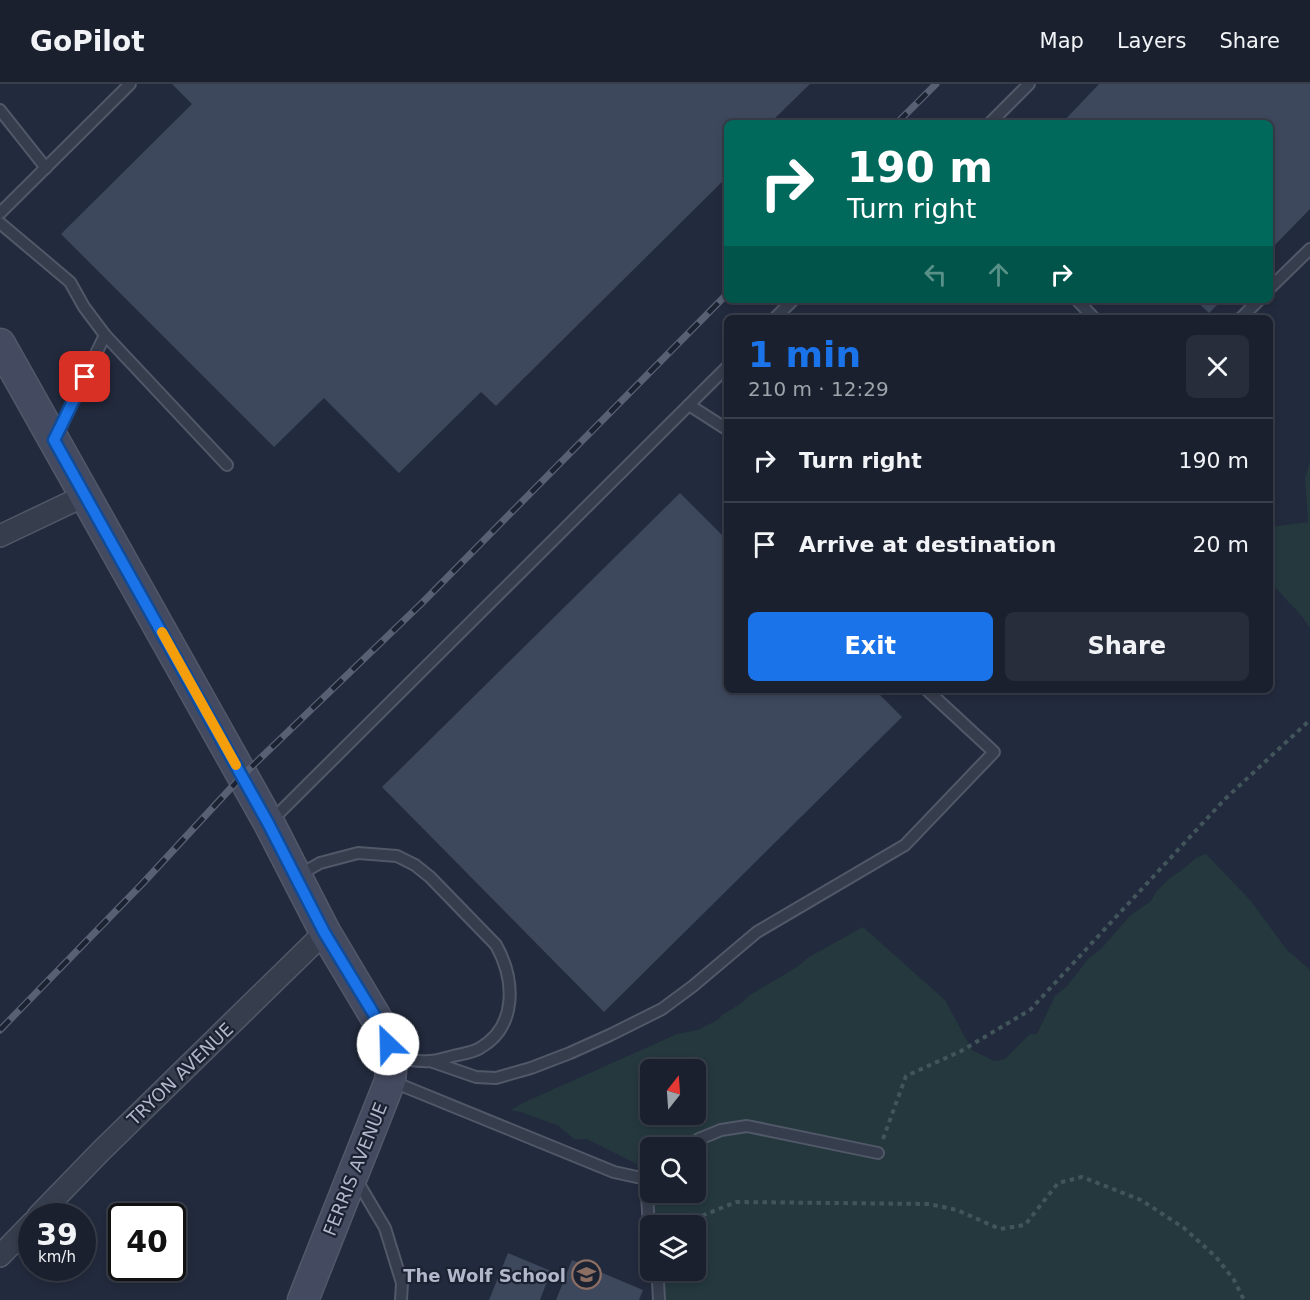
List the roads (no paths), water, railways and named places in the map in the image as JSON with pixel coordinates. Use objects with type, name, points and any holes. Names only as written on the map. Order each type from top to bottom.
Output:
[{"type":"street","points":[[0,344],[268,823],[324,932],[384,1031],[391,1070]]},
{"type":"street","points":[[0,536],[86,495]]},
{"type":"street","name":"TRYON AVENUE","points":[[51,1203],[324,932]]},
{"type":"street","name":"FERRIS AVENUE","points":[[303,1300],[354,1174],[391,1070]]},
{"type":"street","points":[[0,1256],[18,1237]]},
{"type":"lane","points":[[0,213],[130,84]]},
{"type":"lane","points":[[993,120],[1029,84]]},
{"type":"lane","points":[[0,110],[46,168]]},
{"type":"lane","points":[[0,223],[70,282],[84,307],[105,335],[227,465]]},
{"type":"lane","points":[[1273,285],[1310,249]]},
{"type":"lane","points":[[778,315],[791,303]]},
{"type":"lane","points":[[1080,303],[1091,315]]},
{"type":"lane","points":[[1244,315],[1256,303]]},
{"type":"lane","points":[[54,440],[105,335]]},
{"type":"lane","points":[[268,823],[724,370]]},
{"type":"lane","points":[[689,405],[724,427]]},
{"type":"lane","points":[[430,1061],[476,1077],[496,1078],[531,1068],[610,1035],[662,1009],[757,932],[905,846],[994,752],[930,693]]},
{"type":"lane","points":[[296,876],[320,863],[358,853],[398,856],[415,865],[430,877],[496,945],[502,956],[510,988],[510,1007],[505,1022],[495,1037],[478,1050],[391,1070]]},
{"type":"lane","points":[[391,1070],[614,1172],[640,1175]]},
{"type":"lane","points":[[704,1137],[721,1130],[747,1126],[878,1153]]},
{"type":"lane","points":[[354,1174],[385,1228],[402,1283],[401,1300]]},
{"type":"lane","points":[[657,1281],[658,1300]]},
{"type":"railway","points":[[900,120],[936,84]]},
{"type":"railway","points":[[0,1030],[143,883],[242,776],[422,603],[724,297]]},
{"type":"place","name":"The Wolf School","points":[[587,1275]]}]
